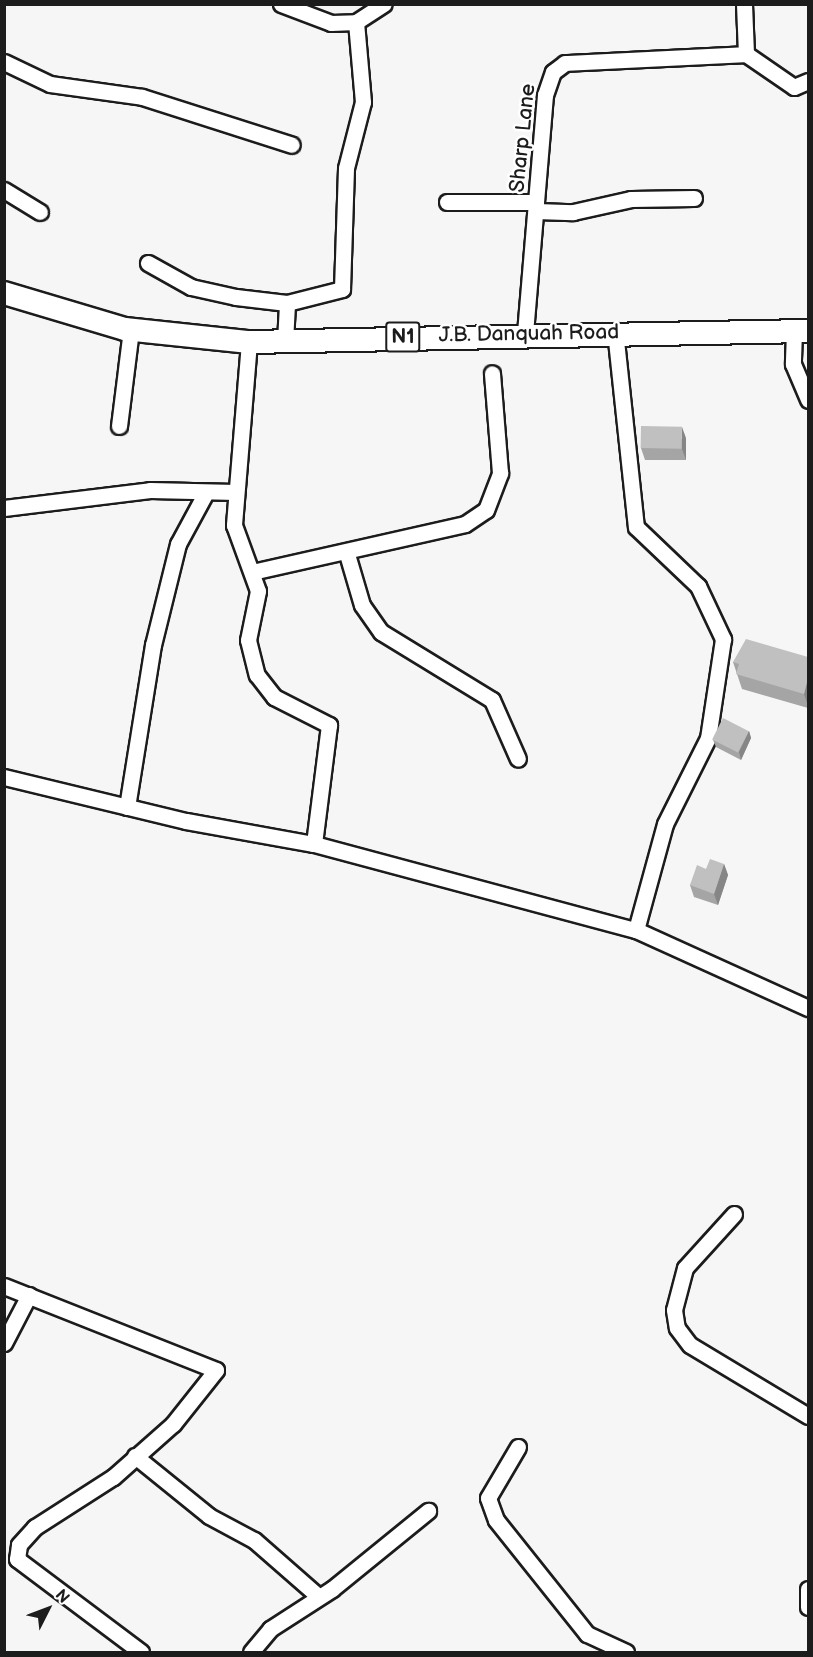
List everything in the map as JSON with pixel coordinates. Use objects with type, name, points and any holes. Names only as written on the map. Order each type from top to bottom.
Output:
[{"type":"highway","name":"J.B. Danquah Road","points":[[4,293],[78,319],[131,330],[249,342],[615,331],[801,331]]},
{"type":"street","points":[[281,4],[331,23],[356,22],[384,4]]},
{"type":"street","points":[[744,4],[746,54],[794,87],[808,81]]},
{"type":"street","points":[[148,263],[191,288],[287,303],[342,289],[346,168],[363,102],[356,22]]},
{"type":"street","name":"Sharp Lane","points":[[525,333],[548,81],[565,63],[746,54]]},
{"type":"street","points":[[4,62],[50,84],[142,97],[292,145]]},
{"type":"street","points":[[4,190],[40,212]]},
{"type":"street","points":[[447,202],[536,207],[573,212],[630,199],[694,198]]},
{"type":"street","points":[[285,342],[287,303]]},
{"type":"street","points":[[119,426],[131,330]]},
{"type":"street","points":[[615,331],[636,527],[698,586],[723,639],[708,738],[665,824],[636,930]]},
{"type":"street","points":[[801,331],[793,364],[808,400]]},
{"type":"street","points":[[249,342],[236,492],[237,546],[252,572],[258,591],[248,640],[257,675],[274,697],[329,725],[314,844]]},
{"type":"street","points":[[252,572],[347,554],[465,524],[486,510],[500,473],[492,373]]},
{"type":"street","points":[[4,508],[150,490],[205,494],[236,492]]},
{"type":"street","points":[[127,807],[153,645],[175,555],[205,494]]},
{"type":"street","points":[[347,554],[362,605],[375,625],[406,652],[492,700],[518,759]]},
{"type":"street","points":[[4,777],[127,807],[314,844],[636,930],[808,1008]]},
{"type":"street","points":[[734,1214],[685,1268],[674,1310],[677,1328],[690,1346],[808,1416]]},
{"type":"street","points":[[4,1286],[216,1370],[173,1424],[113,1478],[35,1527],[19,1545],[18,1559],[141,1653]]},
{"type":"street","points":[[4,1344],[29,1295]]},
{"type":"street","points":[[518,1447],[488,1498],[496,1520],[587,1634],[626,1653]]},
{"type":"street","points":[[135,1456],[209,1516],[254,1540],[319,1597]]},
{"type":"street","points":[[251,1653],[270,1629],[319,1597],[428,1511]]},
{"type":"street","points":[[808,1589],[808,1607]]},
{"type":"building","points":[[641,426],[682,427],[682,449],[641,448]]},
{"type":"building","points":[[746,639],[808,657],[808,678],[804,694],[736,674],[739,664],[733,662]]},
{"type":"building","points":[[723,718],[749,731],[738,753],[712,739]]},
{"type":"building","points":[[710,859],[724,864],[714,894],[690,885],[697,865],[706,869]]}]
